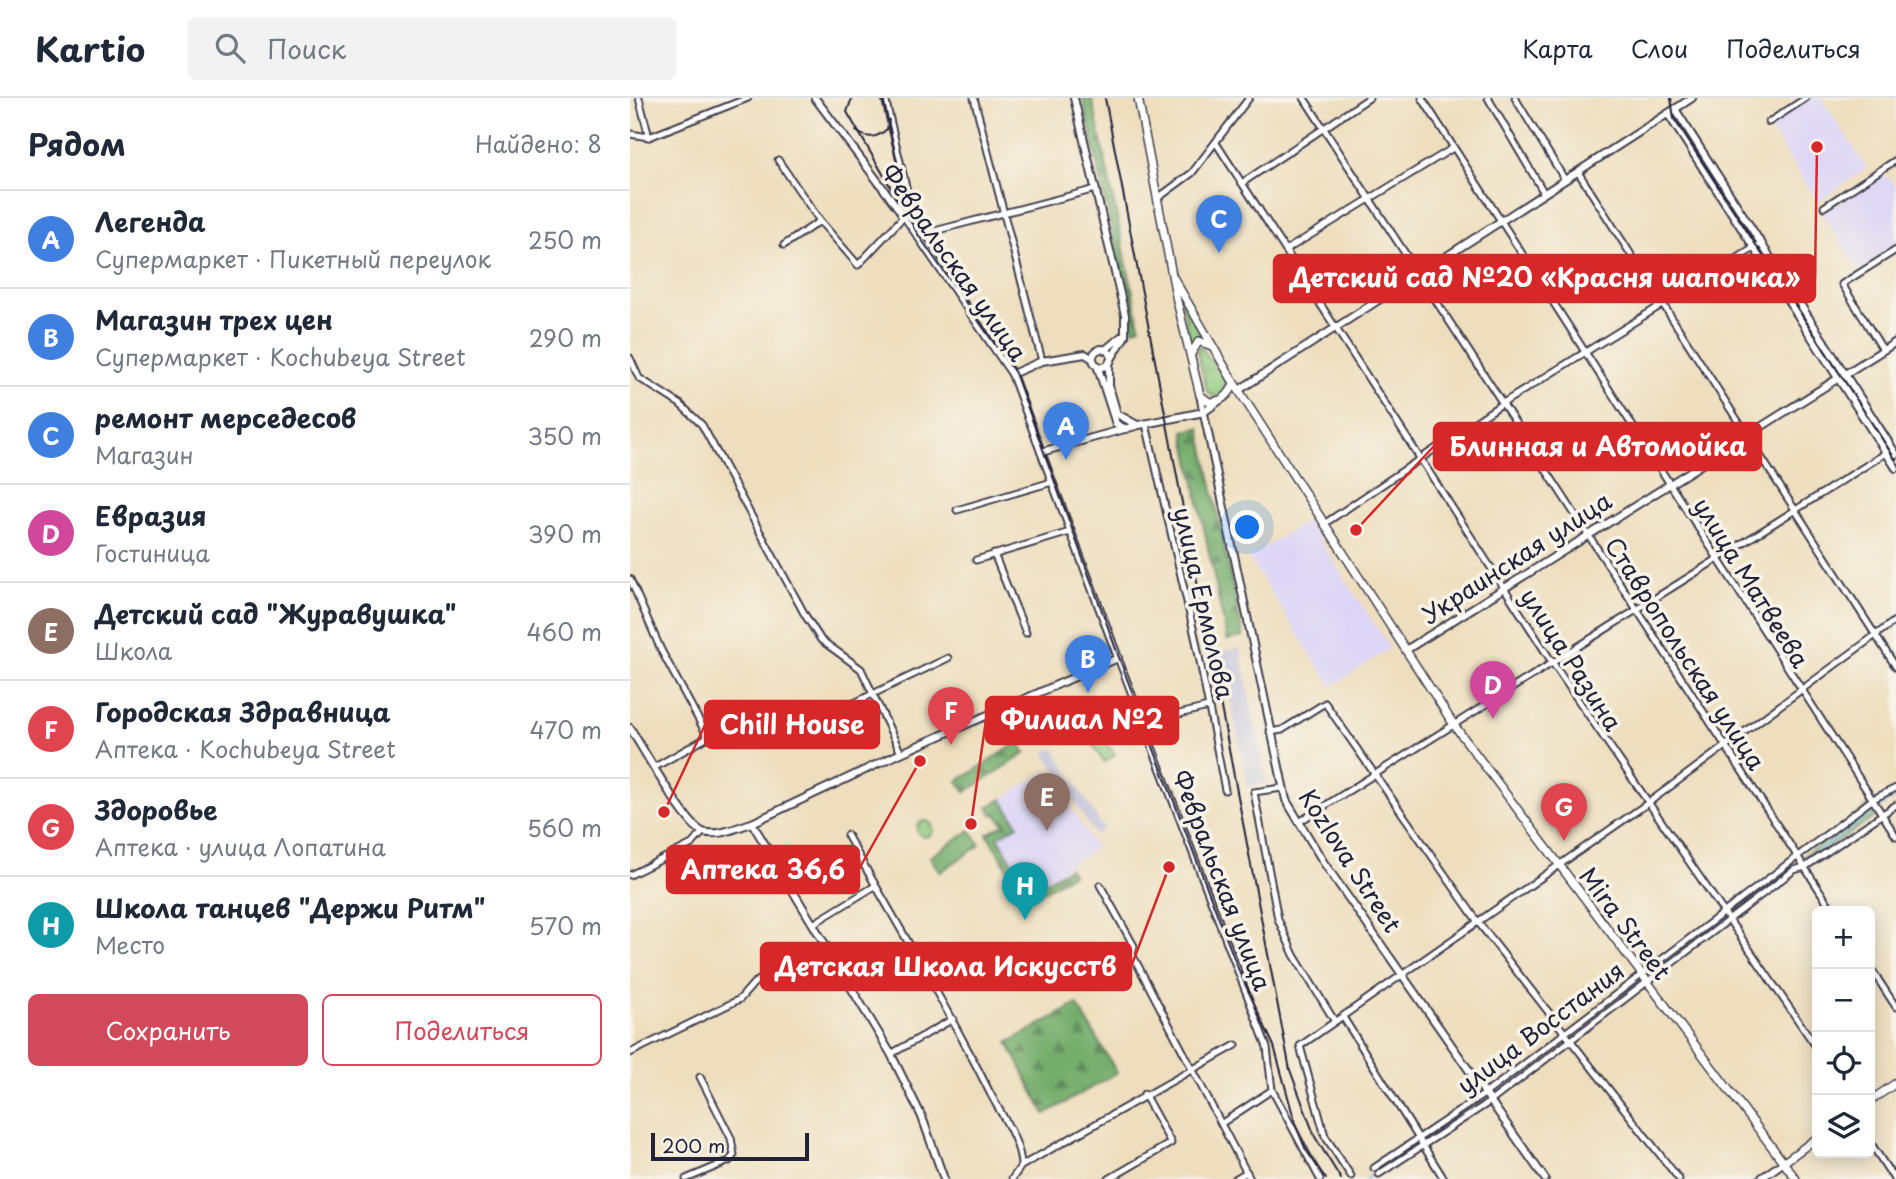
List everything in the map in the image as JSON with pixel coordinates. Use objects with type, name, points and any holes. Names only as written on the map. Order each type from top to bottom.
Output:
[{"type":"main road","points":[[1138,98],[1173,277],[1200,395],[1209,402],[1238,398],[1253,412]]},
{"type":"main road","name":"Mira Street","points":[[1173,277],[1234,383],[1454,725],[1796,1179]]},
{"type":"main road","points":[[1191,354],[1199,341],[1212,346]]},
{"type":"main road","points":[[1221,400],[1234,383]]},
{"type":"main road","points":[[1875,1098],[1896,1083]]},
{"type":"main road","points":[[1784,1162],[1812,1142]]},
{"type":"street","points":[[639,98],[649,137]]},
{"type":"street","points":[[630,134],[649,137],[748,98]]},
{"type":"street","name":"Февральская улица","points":[[815,98],[902,214],[1012,374],[1142,723],[1262,1032],[1271,1068],[1272,1090],[1320,1179]]},
{"type":"street","name":"Февральская улица","points":[[886,98],[911,208],[923,233],[1003,212]]},
{"type":"street","points":[[974,98],[1042,361]]},
{"type":"street","points":[[1074,98],[1126,328],[1123,342],[1110,362],[1103,367],[1085,354]]},
{"type":"street","points":[[1158,198],[1192,173],[1250,98]]},
{"type":"street","name":"Ставропольская улица","points":[[1304,98],[1830,906]]},
{"type":"street","points":[[1242,183],[1369,98]]},
{"type":"street","name":"улица Матвеева","points":[[1422,98],[1583,354],[1896,836]]},
{"type":"street","points":[[1488,98],[1544,193]]},
{"type":"street","points":[[1515,98],[1564,180]]},
{"type":"street","points":[[1239,390],[1692,98]]},
{"type":"street","points":[[1769,122],[1806,98]]},
{"type":"street","points":[[1675,109],[1896,454]]},
{"type":"street","points":[[1668,114],[1896,468]]},
{"type":"street","name":"улица Разина","points":[[1216,143],[1552,662],[1812,1041]]},
{"type":"street","points":[[1286,250],[1453,148]]},
{"type":"street","points":[[779,160],[820,221],[858,265],[902,214],[911,208]]},
{"type":"street","points":[[1824,207],[1896,160]]},
{"type":"street","points":[[1578,172],[1896,667]]},
{"type":"street","points":[[1003,212],[1096,190]]},
{"type":"street","points":[[784,245],[820,221]]},
{"type":"street","points":[[1324,524],[1503,403],[1762,243]]},
{"type":"street","points":[[1883,350],[1842,284],[1896,250]]},
{"type":"street","points":[[1012,374],[1042,361],[1105,350],[1117,342],[1126,328]]},
{"type":"street","name":"Украинская улица","points":[[1406,650],[1896,342]]},
{"type":"street","points":[[1105,350],[1110,354],[1109,386],[1117,414],[1127,422],[1142,424]]},
{"type":"street","points":[[1096,351],[1095,362],[1116,424],[1126,429]]},
{"type":"street","points":[[630,358],[639,378],[680,404],[702,425],[805,615],[821,640],[861,669],[901,753]]},
{"type":"street","name":"Kozlova Street","points":[[1200,395],[1282,788],[1298,822],[1545,1179]]},
{"type":"street","points":[[1041,453],[1142,424],[1204,412],[1221,400]]},
{"type":"street","name":"улица Ермолова","points":[[1142,424],[1191,616],[1225,790]]},
{"type":"street","points":[[1298,822],[1886,453]]},
{"type":"street","points":[[957,510],[1052,482]]},
{"type":"street","points":[[976,560],[1070,532]]},
{"type":"street","points":[[994,554],[1026,633]]},
{"type":"street","points":[[630,579],[661,650],[708,737],[655,768]]},
{"type":"street","points":[[1351,1176],[1325,1136],[1300,1046],[1648,803],[1896,620]]},
{"type":"street","points":[[785,736],[948,658]]},
{"type":"street","points":[[630,728],[686,816],[703,832],[718,833],[752,823],[901,753],[1118,658]]},
{"type":"street","points":[[1270,732],[1282,730],[1325,703],[1478,922],[1679,1179]]},
{"type":"street","points":[[1142,723],[1208,707]]},
{"type":"street","points":[[1282,788],[1254,792],[1278,919],[1294,955],[1334,1020]]},
{"type":"street","name":"улица Восстания","points":[[1380,1174],[1423,1146],[1569,1037],[1648,983],[1725,915],[1794,870],[1874,802],[1896,788]]},
{"type":"street","name":"улица Восстания","points":[[1374,1168],[1489,1097],[1569,1037],[1640,973],[1802,862],[1896,804]]},
{"type":"street","points":[[752,823],[891,1054],[922,1117],[944,1179]]},
{"type":"street","points":[[630,875],[692,844],[703,832]]},
{"type":"street","points":[[847,835],[953,1019],[1007,1126],[1021,1158],[1021,1166]]},
{"type":"street","points":[[1100,885],[1135,946],[1132,954],[1250,1179]]},
{"type":"street","points":[[813,924],[875,886]]},
{"type":"street","points":[[630,1053],[740,999],[754,983],[825,943]]},
{"type":"street","points":[[1871,969],[1896,1007]]},
{"type":"street","points":[[1343,1017],[1444,1179]]},
{"type":"street","points":[[891,1054],[953,1019]]},
{"type":"street","points":[[1012,1179],[1021,1166],[1144,1094],[1236,1045]]},
{"type":"street","points":[[686,1179],[729,1161],[734,1154],[732,1138],[700,1076]]},
{"type":"street","points":[[1222,1123],[1272,1090]]},
{"type":"street","points":[[1109,1179],[1171,1143],[1144,1094]]},
{"type":"street","points":[[1875,1149],[1895,1176]]},
{"type":"street","points":[[1760,1179],[1784,1162]]},
{"type":"street","points":[[1235,1179],[1247,1172]]},
{"type":"shaded area","points":[[1810,98],[1821,98],[1867,168],[1818,202],[1768,126]]},
{"type":"shaded area","points":[[1881,176],[1890,178],[1896,187],[1896,248],[1860,272],[1822,214]]},
{"type":"shaded area","points":[[1307,521],[1390,648],[1332,687],[1248,557]]},
{"type":"shaded area","points":[[1240,648],[1267,783],[1248,787],[1221,652]]},
{"type":"shaded area","points":[[1054,748],[1104,829],[1095,835],[1045,753]]},
{"type":"shaded area","points":[[1048,770],[1096,848],[1030,890],[999,837],[1019,825],[1002,799]]},
{"type":"green space","points":[[1083,98],[1092,98],[1140,327],[1133,329]]},
{"type":"green space","points":[[1179,290],[1201,335],[1191,345]]},
{"type":"green space","points":[[1200,346],[1226,381],[1228,389],[1221,397],[1213,396],[1207,391],[1197,351]]},
{"type":"green space","points":[[1200,428],[1243,637],[1227,640],[1184,431]]},
{"type":"green space","points":[[1101,735],[1115,755],[1104,762],[1091,742]]},
{"type":"green space","points":[[1019,742],[1026,753],[966,792],[958,781]]},
{"type":"green space","points":[[1002,799],[1018,825],[998,837],[1030,891],[1069,868],[1072,874],[1027,901],[987,834],[1004,825],[988,807]]},
{"type":"green space","points":[[1871,804],[1878,815],[1806,862],[1802,857]]},
{"type":"green space","points":[[922,821],[928,821],[933,829],[931,835],[922,837],[917,832],[917,826]]},
{"type":"green space","points":[[970,830],[980,845],[940,872],[930,857]]},
{"type":"green space","points":[[1077,1004],[1117,1073],[1045,1114],[1008,1043]]},
{"type":"waterway","points":[[1728,915],[1896,796]]},
{"type":"waterway","points":[[1704,933],[1724,918]]},
{"type":"waterway","points":[[1616,1002],[1632,990]]},
{"type":"waterway","points":[[1490,1096],[1534,1065]]},
{"type":"waterway","points":[[1423,1141],[1485,1099]]},
{"type":"waterway","points":[[1366,1179],[1418,1144]]},
{"type":"tram line","points":[[852,98],[847,112],[919,236],[1015,373],[1124,671],[1239,971],[1274,1046],[1296,1126],[1306,1150],[1326,1179]]},
{"type":"tram line","points":[[883,98],[906,202]]},
{"type":"tram line","points":[[1671,98],[1674,119],[1896,460]]},
{"type":"tram line","points":[[856,131],[868,137],[879,135],[887,129],[889,120]]},
{"type":"railway","points":[[1105,98],[1290,1070],[1315,1137],[1341,1179]]},
{"type":"place","name":"Детский сад №20 «Красня шапочка»","points":[[1817,147]]},
{"type":"place","name":"ремонт мерседесов","points":[[1219,253]]},
{"type":"place","name":"Легенда","points":[[1066,460]]},
{"type":"place","name":"Блинная и Автомойка","points":[[1356,530]]},
{"type":"place","name":"Магазин трех цен","points":[[1088,693]]},
{"type":"place","name":"Евразия","points":[[1493,719]]},
{"type":"place","name":"Городская Здравница","points":[[951,745]]},
{"type":"place","name":"Аптека 36,6","points":[[920,761]]},
{"type":"place","name":"Chill House","points":[[664,812]]},
{"type":"place","name":"Филиал №2","points":[[971,824]]},
{"type":"place","name":"Детский сад \"Журавушка\"","points":[[1047,831]]},
{"type":"place","name":"Здоровье","points":[[1564,841]]},
{"type":"place","name":"Детская Школа Искусств","points":[[1169,867]]},
{"type":"place","name":"Школа танцев \"Держи Ритм\"","points":[[1025,920]]}]
